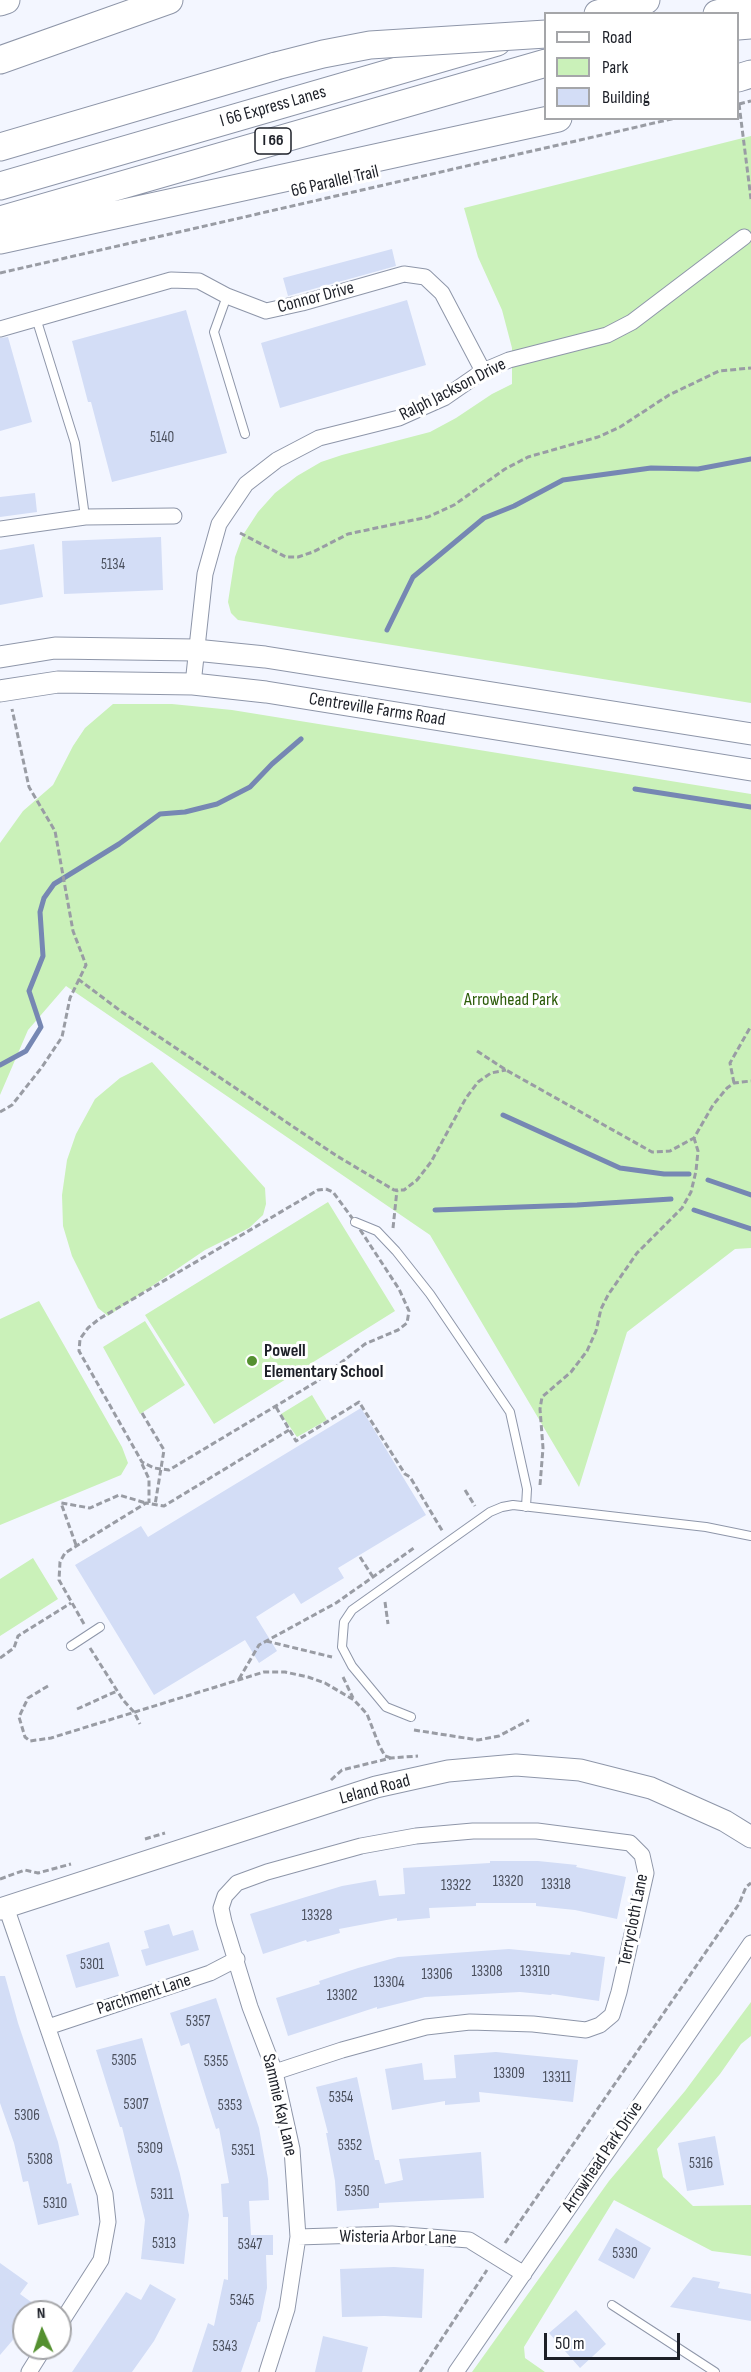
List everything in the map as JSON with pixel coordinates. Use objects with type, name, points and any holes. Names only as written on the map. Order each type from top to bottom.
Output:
[{"type":"highway","points":[[0,2],[6,0]]},
{"type":"highway","points":[[0,42],[143,0]]},
{"type":"highway","points":[[0,60],[169,0]]},
{"type":"highway","points":[[605,12],[646,0]]},
{"type":"highway","points":[[724,12],[751,4]]},
{"type":"highway","name":"I 66 Express Lanes","points":[[0,186],[544,29]]},
{"type":"highway","points":[[0,147],[323,54],[370,45],[544,34]]},
{"type":"highway","name":"I 66","points":[[0,220],[544,64]]},
{"type":"highway","points":[[0,240],[549,120]]},
{"type":"street","name":"Ralph Jackson Drive","points":[[192,684],[205,574],[219,524],[246,484],[277,460],[318,438],[399,418],[444,398],[483,371],[509,360],[607,335],[632,321],[744,237]]},
{"type":"street","name":"Connor Drive","points":[[0,328],[171,280],[199,281],[227,296],[266,311],[404,274],[425,278],[442,293],[483,371]]},
{"type":"street","points":[[0,529],[85,517],[174,516]]},
{"type":"street","name":"Centreville Farms Road","points":[[0,657],[56,648],[195,650],[266,657],[751,734]]},
{"type":"street","name":"Centreville Farms Road","points":[[6,699],[58,682],[192,684],[266,692],[751,770]]},
{"type":"street","name":"Leland Road","points":[[3,1908],[376,1787],[448,1771],[516,1765],[580,1770],[651,1788],[725,1821],[751,1837]]},
{"type":"street","name":"Terrycloth Lane","points":[[237,1883],[267,1872],[361,1846],[416,1836],[473,1831],[537,1831],[630,1843],[642,1856],[646,1873],[620,1992],[612,2015],[600,2025],[586,2030],[533,2024],[470,2022],[426,2026],[275,2072]]},
{"type":"street","name":"Sammie Kay Lane","points":[[237,1883],[225,1896],[221,1908],[250,2007],[275,2072],[292,2149],[298,2237],[287,2309],[267,2372]]},
{"type":"street","points":[[3,1908],[48,2027],[105,2194],[108,2222],[101,2260],[72,2305]]},
{"type":"street","name":"Arrowhead Park Drive","points":[[456,2372],[751,1943]]},
{"type":"street","name":"Parchment Lane","points":[[48,2027],[210,1973],[237,1959]]},
{"type":"street","name":"Wisteria Arbor Lane","points":[[298,2237],[393,2234],[443,2236],[469,2240],[524,2274]]},
{"type":"lane","points":[[227,296],[214,332],[245,434]]},
{"type":"lane","points":[[36,318],[75,443],[85,517]]},
{"type":"lane","points":[[355,1222],[377,1231],[430,1294],[510,1412],[527,1493],[526,1507]]},
{"type":"lane","points":[[411,1717],[386,1707],[352,1666],[342,1647],[344,1622],[352,1610],[482,1517],[502,1507],[526,1507],[706,1527],[751,1536]]},
{"type":"lane","points":[[71,1646],[100,1627]]},
{"type":"lane","points":[[612,2305],[716,2372]]},
{"type":"path","points":[[739,111],[751,199]]},
{"type":"path","name":"66 Parallel Trail","points":[[0,273],[667,120]]},
{"type":"path","points":[[240,533],[286,557],[297,557],[313,552],[348,534],[428,517],[454,504],[505,468],[528,457],[598,437],[620,427],[669,395],[719,371],[751,368]]},
{"type":"path","points":[[0,1112],[12,1105],[62,1037],[70,998],[86,965],[73,931],[55,831],[29,788],[6,699]]},
{"type":"path","points":[[78,979],[122,1012],[337,1156],[386,1186],[397,1190],[404,1190],[411,1185],[431,1162],[466,1098],[478,1082],[491,1073],[506,1070]]},
{"type":"path","points":[[734,1083],[730,1063],[751,1026]]},
{"type":"path","points":[[477,1051],[506,1070],[652,1152],[670,1151],[694,1138],[713,1105],[734,1083],[751,1081]]},
{"type":"path","points":[[527,1493],[539,1494],[543,1458],[540,1409],[542,1397],[571,1372],[586,1351],[596,1331],[601,1309],[630,1262],[682,1208],[691,1192],[696,1171],[698,1151],[694,1138]]},
{"type":"path","points":[[142,1462],[170,1470],[316,1382],[364,1344],[398,1330],[407,1323],[409,1311],[399,1289],[333,1192],[326,1189],[318,1190],[88,1328],[80,1339],[79,1352],[142,1462],[148,1479],[147,1503]]},
{"type":"path","points":[[389,1244],[393,1240],[397,1190]]},
{"type":"path","points":[[275,1407],[296,1441],[359,1402],[405,1474],[410,1477],[449,1541]]},
{"type":"path","points":[[142,1413],[164,1450],[155,1504]]},
{"type":"path","points":[[76,1545],[61,1503],[90,1508],[119,1495],[164,1506],[290,1430]]},
{"type":"path","points":[[465,1490],[482,1517]]},
{"type":"path","points":[[468,1510],[482,1502]]},
{"type":"path","points":[[140,1724],[135,1712],[117,1691],[59,1580],[65,1553],[147,1503]]},
{"type":"path","points":[[441,1529],[448,1524]]},
{"type":"path","points":[[239,1679],[259,1646],[336,1603],[421,1543]]},
{"type":"path","points":[[0,1658],[15,1648],[18,1636],[71,1603]]},
{"type":"path","points":[[266,1641],[334,1658]]},
{"type":"path","points":[[48,1686],[28,1698],[19,1717],[22,1729],[30,1741],[51,1738],[264,1672],[285,1672],[325,1683],[354,1700],[367,1714],[379,1745],[386,1756],[391,1758]]},
{"type":"path","points":[[77,1709],[117,1691]]},
{"type":"path","points":[[367,1714],[377,1716]]},
{"type":"path","points":[[406,1729],[478,1740],[499,1736],[529,1719]]},
{"type":"path","points":[[478,1740],[479,1748]]},
{"type":"path","points":[[420,2372],[496,2255],[739,1904],[746,1887],[751,1883]]},
{"type":"green space","points":[[751,136],[751,703],[238,620],[231,613],[228,602],[235,557],[243,535],[258,512],[275,493],[297,476],[321,462],[430,432],[512,384],[512,348],[502,310],[478,257],[464,208]]},
{"type":"green space","name":"Arrowhead Park","points":[[113,704],[172,704],[232,710],[751,794],[751,1248],[735,1249],[627,1332],[579,1487],[430,1235],[66,986],[28,1030],[0,1095],[0,843],[23,811],[53,785],[85,728]]},
{"type":"green space","points":[[152,1062],[265,1188],[266,1204],[263,1215],[249,1228],[205,1250],[108,1316],[98,1308],[72,1256],[63,1226],[62,1195],[67,1160],[76,1134],[95,1099],[120,1078]]},
{"type":"green space","points":[[328,1202],[395,1311],[214,1424],[145,1315]]},
{"type":"green space","points":[[39,1301],[122,1447],[128,1463],[121,1475],[0,1525],[0,1319]]},
{"type":"green space","points":[[145,1321],[185,1385],[140,1414],[103,1347]]},
{"type":"green space","points":[[312,1395],[327,1420],[297,1437],[281,1414]]},
{"type":"green space","points":[[33,1558],[58,1599],[0,1636],[0,1579]]},
{"type":"green space","points":[[751,2002],[751,2036],[741,2044],[720,2074],[657,2149],[663,2177],[693,2206],[751,2205],[751,2256],[712,2251],[614,2200],[524,2347],[525,2358],[545,2372],[472,2372],[609,2181],[685,2091]]},
{"type":"building","points":[[392,249],[396,266],[288,296],[283,278]]},
{"type":"building","points":[[407,300],[426,365],[280,408],[261,343]]},
{"type":"building","points":[[186,310],[227,453],[112,482],[72,341]]},
{"type":"building","points":[[8,337],[32,422],[0,431],[0,338]]},
{"type":"building","points":[[35,493],[37,512],[0,517],[0,497]]},
{"type":"building","points":[[161,537],[163,590],[64,594],[62,541]]},
{"type":"building","points":[[34,544],[43,597],[0,605],[0,550]]},
{"type":"building","points":[[361,1408],[426,1515],[338,1568],[344,1578],[301,1604],[294,1593],[256,1617],[277,1651],[259,1663],[245,1640],[154,1695],[75,1565],[141,1526],[148,1537]]},
{"type":"building","points":[[490,1861],[538,1861],[577,1865],[576,1867],[626,1877],[617,1919],[575,1910],[536,1906],[536,1903],[476,1903],[476,1906],[429,1908],[430,1918],[397,1921],[397,1918],[339,1929],[340,1933],[307,1942],[306,1940],[263,1954],[250,1914],[342,1886],[376,1880],[379,1896],[405,1894],[403,1868],[490,1863]]},
{"type":"building","points":[[169,1924],[173,1936],[193,1930],[199,1950],[146,1966],[141,1950],[149,1948],[144,1931]]},
{"type":"building","points":[[109,1942],[119,1976],[76,1988],[66,1955]]},
{"type":"building","points":[[509,1949],[570,1955],[571,1952],[605,1957],[599,2001],[520,1992],[425,1997],[377,2009],[377,2007],[288,2036],[276,1998],[320,1984],[319,1981],[398,1957]]},
{"type":"building","points":[[0,1976],[5,1976],[18,2023],[58,2142],[67,2184],[71,2183],[79,2215],[38,2225],[28,2181],[23,2182],[14,2143],[0,2103]]},
{"type":"building","points":[[216,1998],[259,2128],[268,2179],[269,2200],[249,2201],[251,2235],[273,2235],[273,2255],[266,2255],[267,2288],[260,2322],[258,2322],[241,2372],[192,2372],[208,2323],[214,2326],[224,2279],[228,2280],[228,2217],[223,2217],[221,2184],[229,2183],[219,2128],[216,2129],[189,2043],[181,2046],[170,2013]]},
{"type":"building","points":[[142,2038],[180,2174],[189,2215],[184,2264],[141,2259],[145,2220],[122,2127],[120,2127],[96,2050]]},
{"type":"building","points":[[496,2052],[578,2060],[573,2102],[479,2092],[480,2102],[445,2105],[445,2101],[392,2110],[385,2069],[422,2063],[424,2080],[456,2078],[454,2055]]},
{"type":"building","points":[[357,2077],[375,2160],[379,2160],[385,2184],[403,2180],[399,2159],[481,2152],[484,2198],[379,2203],[379,2208],[337,2211],[335,2181],[326,2133],[328,2133],[316,2087]]},
{"type":"building","points":[[715,2136],[724,2185],[687,2191],[678,2143]]},
{"type":"building","points":[[616,2228],[651,2248],[634,2279],[598,2260]]},
{"type":"building","points":[[0,2263],[28,2283],[20,2294],[28,2300],[12,2300],[12,2341],[0,2355]]},
{"type":"building","points":[[394,2267],[424,2269],[422,2318],[342,2317],[340,2269]]},
{"type":"building","points":[[693,2277],[720,2282],[718,2288],[751,2294],[751,2321],[670,2307]]},
{"type":"building","points":[[150,2284],[176,2299],[154,2341],[132,2372],[72,2372],[126,2292],[141,2300]]},
{"type":"building","points":[[576,2310],[606,2344],[580,2368],[549,2333]]},
{"type":"building","points":[[323,2336],[368,2347],[362,2372],[315,2372]]},
{"type":"waterway","points":[[387,630],[413,577],[484,518],[514,506],[563,480],[651,468],[698,469],[751,459]]},
{"type":"waterway","points":[[0,1065],[26,1051],[41,1027],[29,991],[43,956],[40,912],[44,898],[54,884],[119,844],[160,814],[185,812],[217,804],[250,787],[301,739]]},
{"type":"waterway","points":[[635,789],[751,807]]},
{"type":"waterway","points":[[503,1115],[620,1168],[664,1174],[689,1174]]},
{"type":"waterway","points":[[708,1180],[751,1195]]},
{"type":"waterway","points":[[435,1210],[671,1199]]},
{"type":"waterway","points":[[694,1210],[751,1229]]},
{"type":"place","name":"Powell Elementary School","points":[[252,1361]]}]
